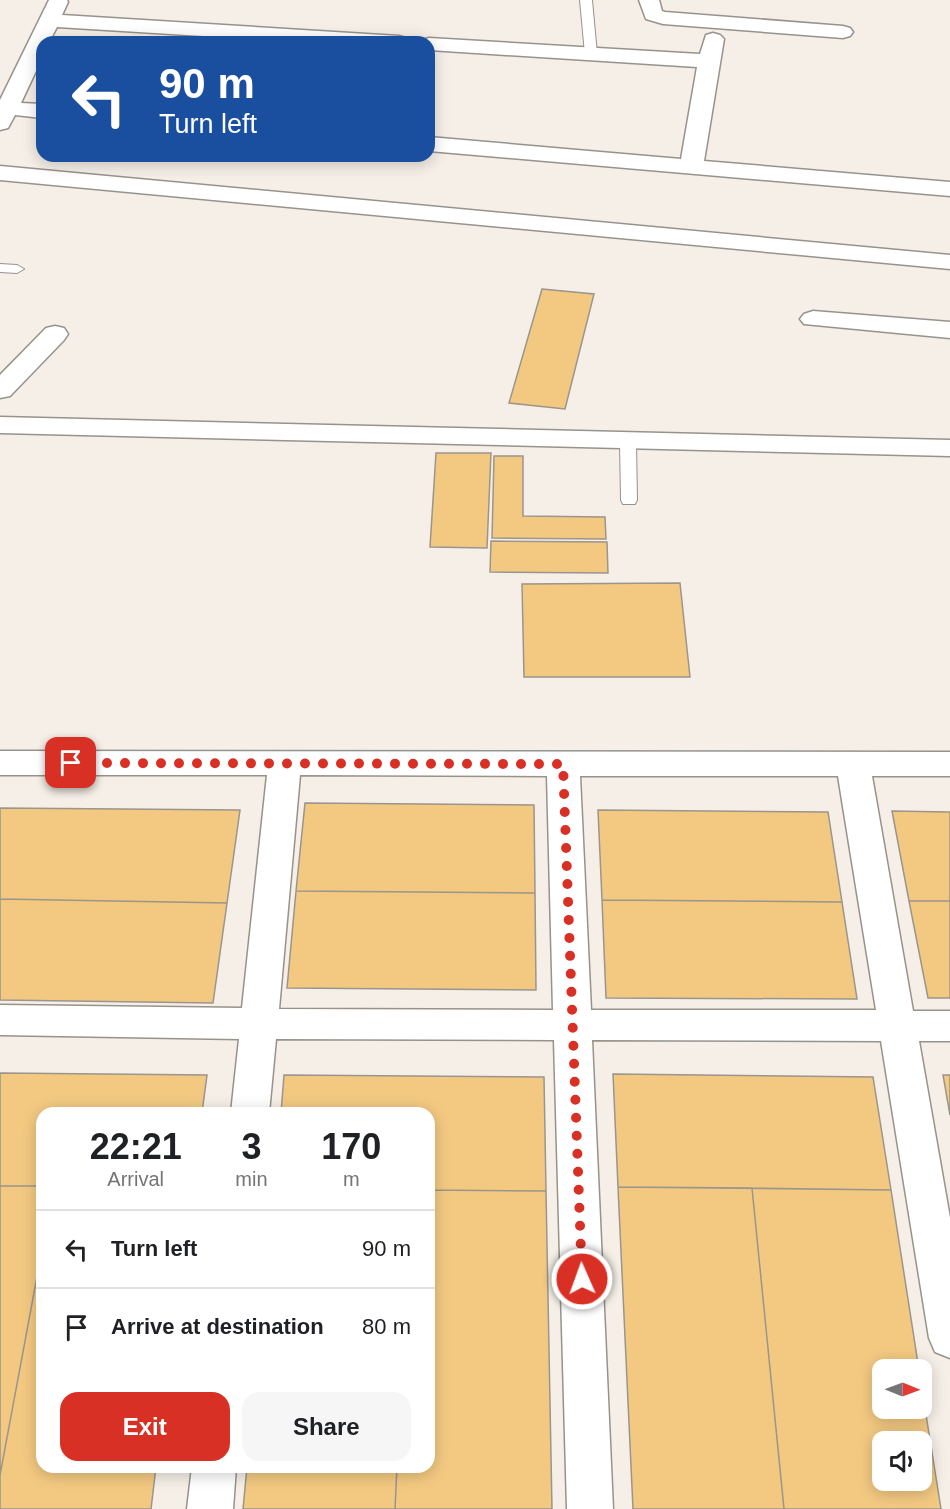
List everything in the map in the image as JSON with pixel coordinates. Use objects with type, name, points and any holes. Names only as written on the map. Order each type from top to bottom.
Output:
[{"type":"street","points":[[41,36],[58,0]]},
{"type":"street","points":[[649,0],[653,15],[663,18],[843,32]]},
{"type":"street","points":[[49,20],[304,36]]},
{"type":"street","points":[[691,167],[716,22]]},
{"type":"street","points":[[435,44],[709,61]]},
{"type":"street","points":[[4,115],[36,47]]},
{"type":"street","points":[[4,115],[36,112]]},
{"type":"street","points":[[435,145],[950,189]]},
{"type":"street","points":[[0,173],[950,262]]},
{"type":"street","points":[[813,319],[950,330]]},
{"type":"street","points":[[0,390],[55,333]]},
{"type":"street","points":[[0,425],[305,431],[628,443],[950,448]]},
{"type":"street","points":[[0,763],[950,764]]},
{"type":"street","points":[[251,1107],[285,763]]},
{"type":"street","points":[[563,764],[591,1509]]},
{"type":"street","points":[[853,764],[950,1338]]},
{"type":"street","points":[[0,1020],[259,1024],[950,1026]]},
{"type":"street","points":[[210,1509],[213,1473]]},
{"type":"lane","points":[[586,0],[591,54]]},
{"type":"lane","points":[[0,268],[16,269]]},
{"type":"lane","points":[[628,443],[629,500]]},
{"type":"building","points":[[542,289],[594,294],[565,409],[509,403]]},
{"type":"building","points":[[436,453],[491,453],[487,548],[430,547]]},
{"type":"building","points":[[494,456],[523,456],[523,516],[605,517],[606,539],[492,538]]},
{"type":"building","points":[[491,541],[607,542],[608,573],[490,572]]},
{"type":"building","points":[[680,583],[690,677],[524,677],[522,584]]},
{"type":"building","points":[[305,803],[534,805],[535,893],[296,891]]},
{"type":"building","points":[[0,808],[240,810],[227,903],[0,899]]},
{"type":"building","points":[[598,810],[828,812],[842,902],[602,900]]},
{"type":"building","points":[[892,811],[950,812],[950,901],[909,901]]},
{"type":"building","points":[[296,891],[535,893],[536,990],[287,988]]},
{"type":"building","points":[[0,899],[227,903],[213,1003],[0,1000]]},
{"type":"building","points":[[602,900],[842,902],[857,999],[606,998]]},
{"type":"building","points":[[909,901],[950,901],[950,998],[928,998]]},
{"type":"building","points":[[0,1073],[207,1075],[203,1107],[36,1107],[36,1186],[0,1186]]},
{"type":"building","points":[[613,1074],[873,1077],[891,1190],[618,1187]]},
{"type":"building","points":[[284,1075],[544,1077],[546,1191],[435,1190],[435,1107],[281,1107]]},
{"type":"building","points":[[943,1075],[950,1075],[950,1115]]},
{"type":"building","points":[[0,1186],[36,1186],[36,1282],[0,1475]]},
{"type":"building","points":[[618,1187],[752,1188],[784,1509],[633,1509]]},
{"type":"building","points":[[752,1188],[891,1190],[917,1359],[872,1359],[872,1419],[927,1419],[929,1431],[872,1431],[872,1491],[932,1491],[932,1452],[941,1509],[784,1509]]},
{"type":"building","points":[[435,1190],[546,1191],[552,1509],[395,1509],[397,1473],[435,1473]]},
{"type":"building","points":[[36,1282],[36,1473],[155,1473],[151,1509],[0,1509],[0,1475]]},
{"type":"building","points":[[246,1473],[397,1473],[395,1509],[243,1509]]},
{"type":"route","points":[[71,763],[563,764],[582,1279]]}]
